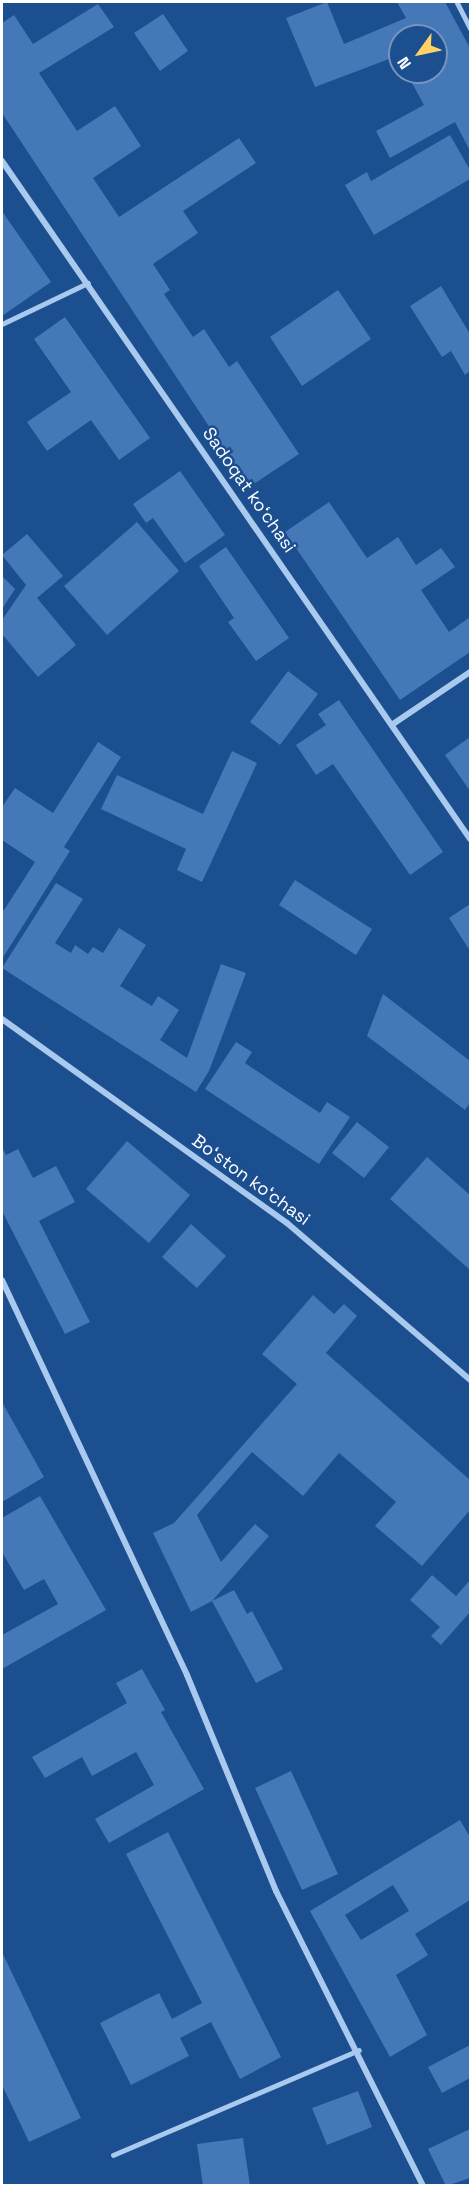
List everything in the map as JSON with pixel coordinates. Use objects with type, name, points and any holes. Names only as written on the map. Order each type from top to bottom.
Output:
[{"type":"street","name":"Sadoqat koʻchasi","points":[[2,161],[471,838]]},
{"type":"street","points":[[393,724],[471,672]]},
{"type":"street","name":"Boʻston koʻchasi","points":[[2,1019],[287,1223],[471,1380]]},
{"type":"street","points":[[2,1280],[187,1675],[276,1891],[359,2050],[423,2186]]},
{"type":"lane","points":[[457,2],[471,28]]},
{"type":"lane","points":[[2,324],[88,283]]},
{"type":"lane","points":[[113,2155],[359,2050]]},
{"type":"building","points":[[327,2],[344,44],[388,26],[388,59],[315,87],[286,18]]},
{"type":"building","points":[[397,2],[445,2],[470,48],[470,151],[455,122],[390,158],[376,131],[424,105],[413,84],[448,84],[448,24],[392,24],[406,18]]},
{"type":"building","points":[[98,4],[114,27],[39,73],[77,131],[115,106],[141,146],[93,178],[119,217],[239,138],[256,163],[183,211],[198,233],[153,264],[170,290],[164,294],[193,337],[204,329],[229,367],[237,361],[299,454],[249,487],[2,113],[2,23],[14,15],[33,44]]},
{"type":"building","points":[[163,14],[188,51],[160,71],[134,33]]},
{"type":"building","points":[[450,135],[470,170],[470,179],[374,235],[345,185],[367,172],[371,181]]},
{"type":"building","points":[[2,211],[51,282],[2,316]]},
{"type":"building","points":[[441,286],[470,334],[470,371],[465,375],[451,351],[442,357],[410,306]]},
{"type":"building","points":[[338,290],[371,339],[302,386],[270,337]]},
{"type":"building","points":[[65,317],[150,438],[119,460],[91,420],[47,451],[27,422],[71,392],[34,339]]},
{"type":"building","points":[[180,471],[225,535],[185,563],[153,518],[146,523],[133,504]]},
{"type":"building","points":[[329,502],[367,558],[398,537],[416,565],[441,548],[455,567],[421,590],[449,632],[470,617],[470,652],[400,700],[285,532]]},
{"type":"building","points":[[137,522],[179,571],[107,635],[64,586]]},
{"type":"building","points":[[27,534],[63,576],[37,598],[76,645],[38,677],[2,634],[2,620],[26,585],[2,555]]},
{"type":"building","points":[[226,547],[289,638],[256,661],[228,622],[234,618],[199,566]]},
{"type":"building","points":[[2,576],[15,589],[2,609]]},
{"type":"building","points":[[288,671],[318,694],[280,745],[250,722]]},
{"type":"building","points":[[339,700],[443,852],[410,875],[333,764],[316,775],[296,745],[326,725],[318,714]]},
{"type":"building","points":[[470,737],[470,791],[445,755]]},
{"type":"building","points":[[98,742],[121,757],[64,847],[70,851],[2,959],[2,908],[4,910],[35,862],[2,840],[2,807],[15,788],[53,813]]},
{"type":"building","points":[[232,751],[257,763],[202,882],[177,870],[186,849],[101,809],[117,775],[203,814]]},
{"type":"building","points":[[295,880],[372,929],[356,955],[279,905]]},
{"type":"building","points":[[56,883],[83,899],[55,943],[71,953],[75,945],[88,954],[93,947],[103,953],[119,928],[146,945],[120,986],[152,1006],[158,996],[179,1010],[160,1040],[187,1058],[221,964],[246,973],[209,1071],[196,1092],[2,968]]},
{"type":"building","points":[[470,904],[470,951],[449,918]]},
{"type":"building","points":[[383,994],[470,1061],[470,1103],[465,1110],[367,1036]]},
{"type":"building","points":[[236,1042],[252,1052],[245,1063],[291,1094],[320,1113],[327,1102],[350,1117],[319,1164],[205,1089]]},
{"type":"building","points":[[357,1122],[389,1147],[364,1178],[332,1153]]},
{"type":"building","points":[[127,1141],[190,1195],[149,1243],[86,1189]]},
{"type":"building","points":[[2,1147],[6,1155],[18,1149],[33,1178],[56,1166],[75,1202],[39,1221],[90,1322],[65,1334],[2,1211]]},
{"type":"building","points":[[427,1157],[470,1195],[470,1270],[390,1199]]},
{"type":"building","points":[[191,1224],[226,1256],[197,1288],[162,1257]]},
{"type":"building","points":[[313,1295],[334,1314],[344,1304],[357,1316],[326,1353],[470,1480],[470,1510],[422,1566],[375,1526],[396,1502],[339,1453],[303,1496],[252,1452],[197,1515],[221,1562],[255,1524],[269,1536],[212,1601],[191,1612],[153,1533],[174,1523],[297,1384],[262,1354]]},
{"type":"building","points":[[2,1402],[44,1477],[2,1502]]},
{"type":"building","points":[[40,1496],[106,1610],[2,1669],[2,1635],[58,1604],[44,1579],[24,1590],[2,1552],[2,1518]]},
{"type":"building","points":[[432,1575],[456,1596],[470,1580],[470,1612],[441,1645],[431,1636],[440,1627],[410,1600]]},
{"type":"building","points":[[234,1590],[247,1614],[252,1611],[283,1669],[256,1683],[212,1601]]},
{"type":"building","points":[[142,1669],[165,1710],[161,1712],[204,1789],[109,1843],[95,1819],[154,1785],[136,1752],[92,1776],[82,1757],[45,1778],[32,1757],[127,1703],[116,1683]]},
{"type":"building","points":[[291,1771],[338,1874],[302,1890],[255,1788]]},
{"type":"building","points":[[460,1820],[470,1837],[470,1900],[415,1934],[428,1955],[396,1975],[427,2035],[390,2057],[310,1911]],"holes":[[[393,1885],[409,1911],[361,1940],[345,1915]]]},
{"type":"building","points":[[168,1832],[281,2057],[240,2079],[211,2022],[180,2038],[189,2056],[131,2085],[100,2023],[159,1993],[172,2019],[202,2003],[126,1854]]},
{"type":"building","points":[[2,1952],[81,2118],[29,2142],[2,2085]]},
{"type":"building","points":[[470,2045],[470,2078],[442,2093],[428,2067]]},
{"type":"building","points":[[358,2091],[372,2127],[327,2145],[312,2108]]},
{"type":"building","points":[[470,2129],[470,2178],[446,2186],[428,2149]]},
{"type":"building","points":[[243,2138],[250,2186],[203,2186],[197,2144]]}]
